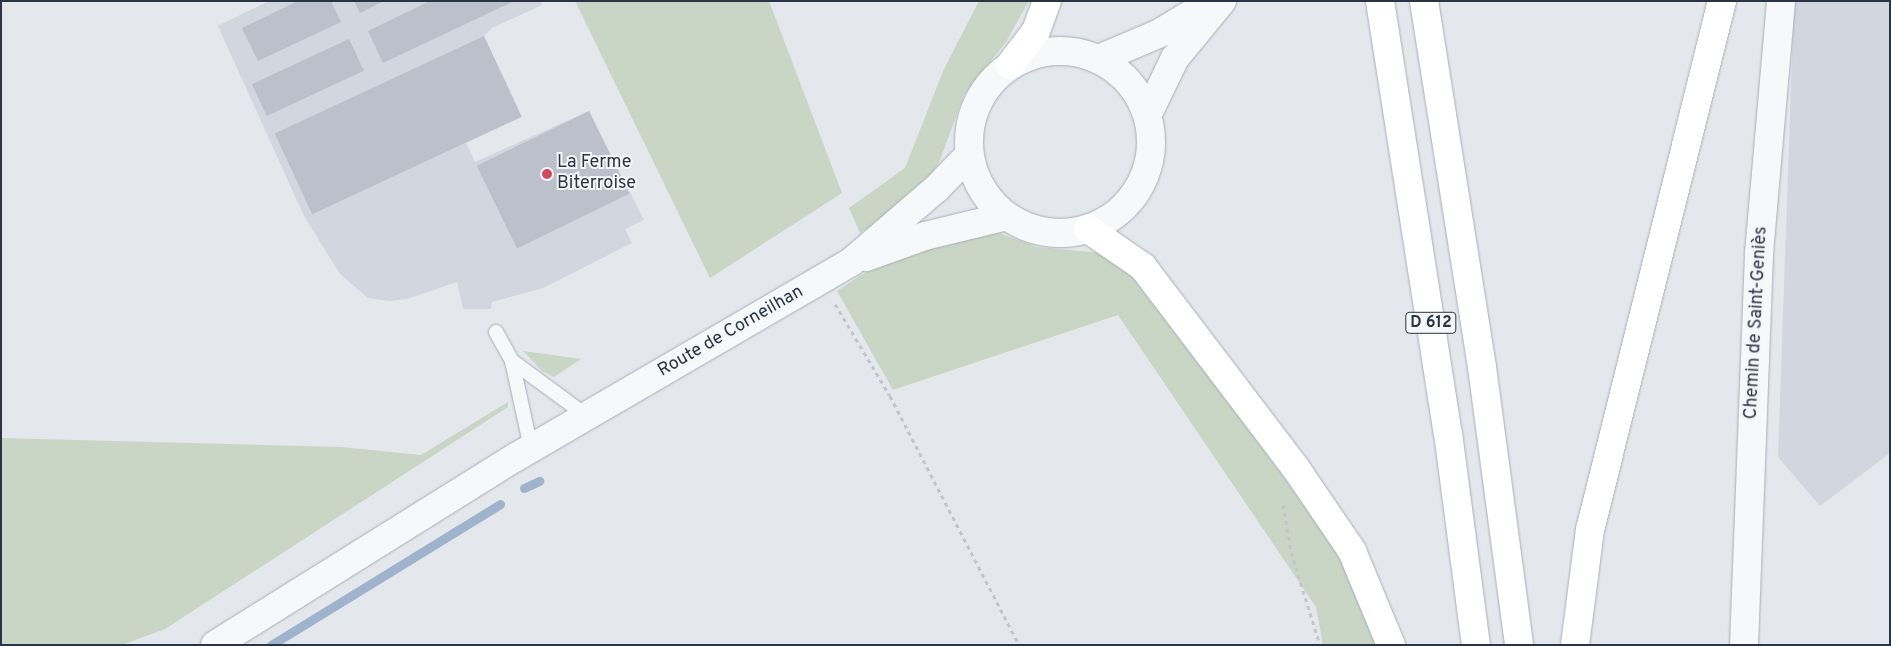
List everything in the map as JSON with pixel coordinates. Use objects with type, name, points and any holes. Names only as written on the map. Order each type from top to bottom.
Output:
[{"type":"highway","points":[[1010,65],[1036,31],[1047,1]]},
{"type":"highway","name":"D 612","points":[[1380,1],[1445,414],[1476,645]]},
{"type":"highway","name":"D 612","points":[[1424,1],[1482,367],[1519,645]]},
{"type":"highway","points":[[1575,645],[1590,530],[1722,1]]},
{"type":"highway","points":[[1088,229],[1143,267],[1295,467],[1352,551],[1391,645]]},
{"type":"street","points":[[1099,59],[1158,34],[1213,1]]},
{"type":"street","points":[[1148,114],[1175,58],[1222,1]]},
{"type":"street","name":"Chemin de Saint-Geniès","points":[[1744,645],[1759,253],[1781,12]]},
{"type":"street","points":[[1069,50],[1099,59],[1120,72],[1137,91],[1148,114],[1152,143],[1147,171],[1134,196],[1114,216],[1088,229],[1060,233],[1032,229],[1007,216],[989,199],[976,178],[970,155],[969,129],[977,104],[990,82],[1010,65],[1038,52],[1069,50]]},
{"type":"street","name":"Route de Corneilhan","points":[[851,262],[936,189],[970,155]]},
{"type":"street","name":"Route de Corneilhan","points":[[215,645],[531,448],[851,262],[925,236],[1007,216]]},
{"type":"lane","points":[[496,332],[512,361],[531,448]]},
{"type":"lane","points":[[512,361],[587,416]]},
{"type":"path","points":[[816,282],[828,292],[890,396],[1019,645]]},
{"type":"path","points":[[1283,503],[1291,552],[1320,645]]},
{"type":"shaded area","points":[[269,1],[541,1],[542,5],[492,28],[484,36],[522,117],[466,143],[475,162],[589,111],[644,220],[625,229],[632,243],[543,288],[492,302],[491,309],[463,309],[457,282],[407,299],[391,301],[368,298],[340,274],[304,216],[218,26]]},
{"type":"shaded area","points":[[1794,1],[1890,1],[1890,453],[1820,506],[1778,457]]},
{"type":"green space","points":[[575,1],[769,1],[842,193],[710,278]]},
{"type":"green space","points":[[979,1],[1029,1],[1006,42],[964,95],[940,160],[932,175],[894,211],[860,233],[849,208],[905,168],[944,69]]},
{"type":"green space","points":[[996,232],[1037,247],[1102,253],[1148,288],[1348,567],[1381,645],[1323,645],[1316,607],[1118,315],[893,390],[837,291],[866,272],[929,247]]},
{"type":"green space","points":[[523,351],[581,359],[554,377],[542,371]]},
{"type":"green space","points":[[508,402],[508,407],[165,629],[122,645],[1,645],[1,438],[342,447],[421,455]]},
{"type":"building","points":[[298,1],[331,1],[341,22],[258,61],[242,28]]},
{"type":"building","points":[[354,1],[384,1],[360,13]]},
{"type":"building","points":[[430,1],[514,1],[383,63],[368,31]]},
{"type":"building","points":[[484,36],[522,117],[312,214],[275,134]]},
{"type":"building","points":[[349,39],[364,71],[267,116],[252,84]]},
{"type":"building","points":[[589,111],[629,194],[517,248],[477,166]]},
{"type":"waterway","points":[[524,488],[539,481]]},
{"type":"waterway","points":[[271,645],[500,504]]},
{"type":"place","name":"La Ferme Biterroise","points":[[547,174]]}]
